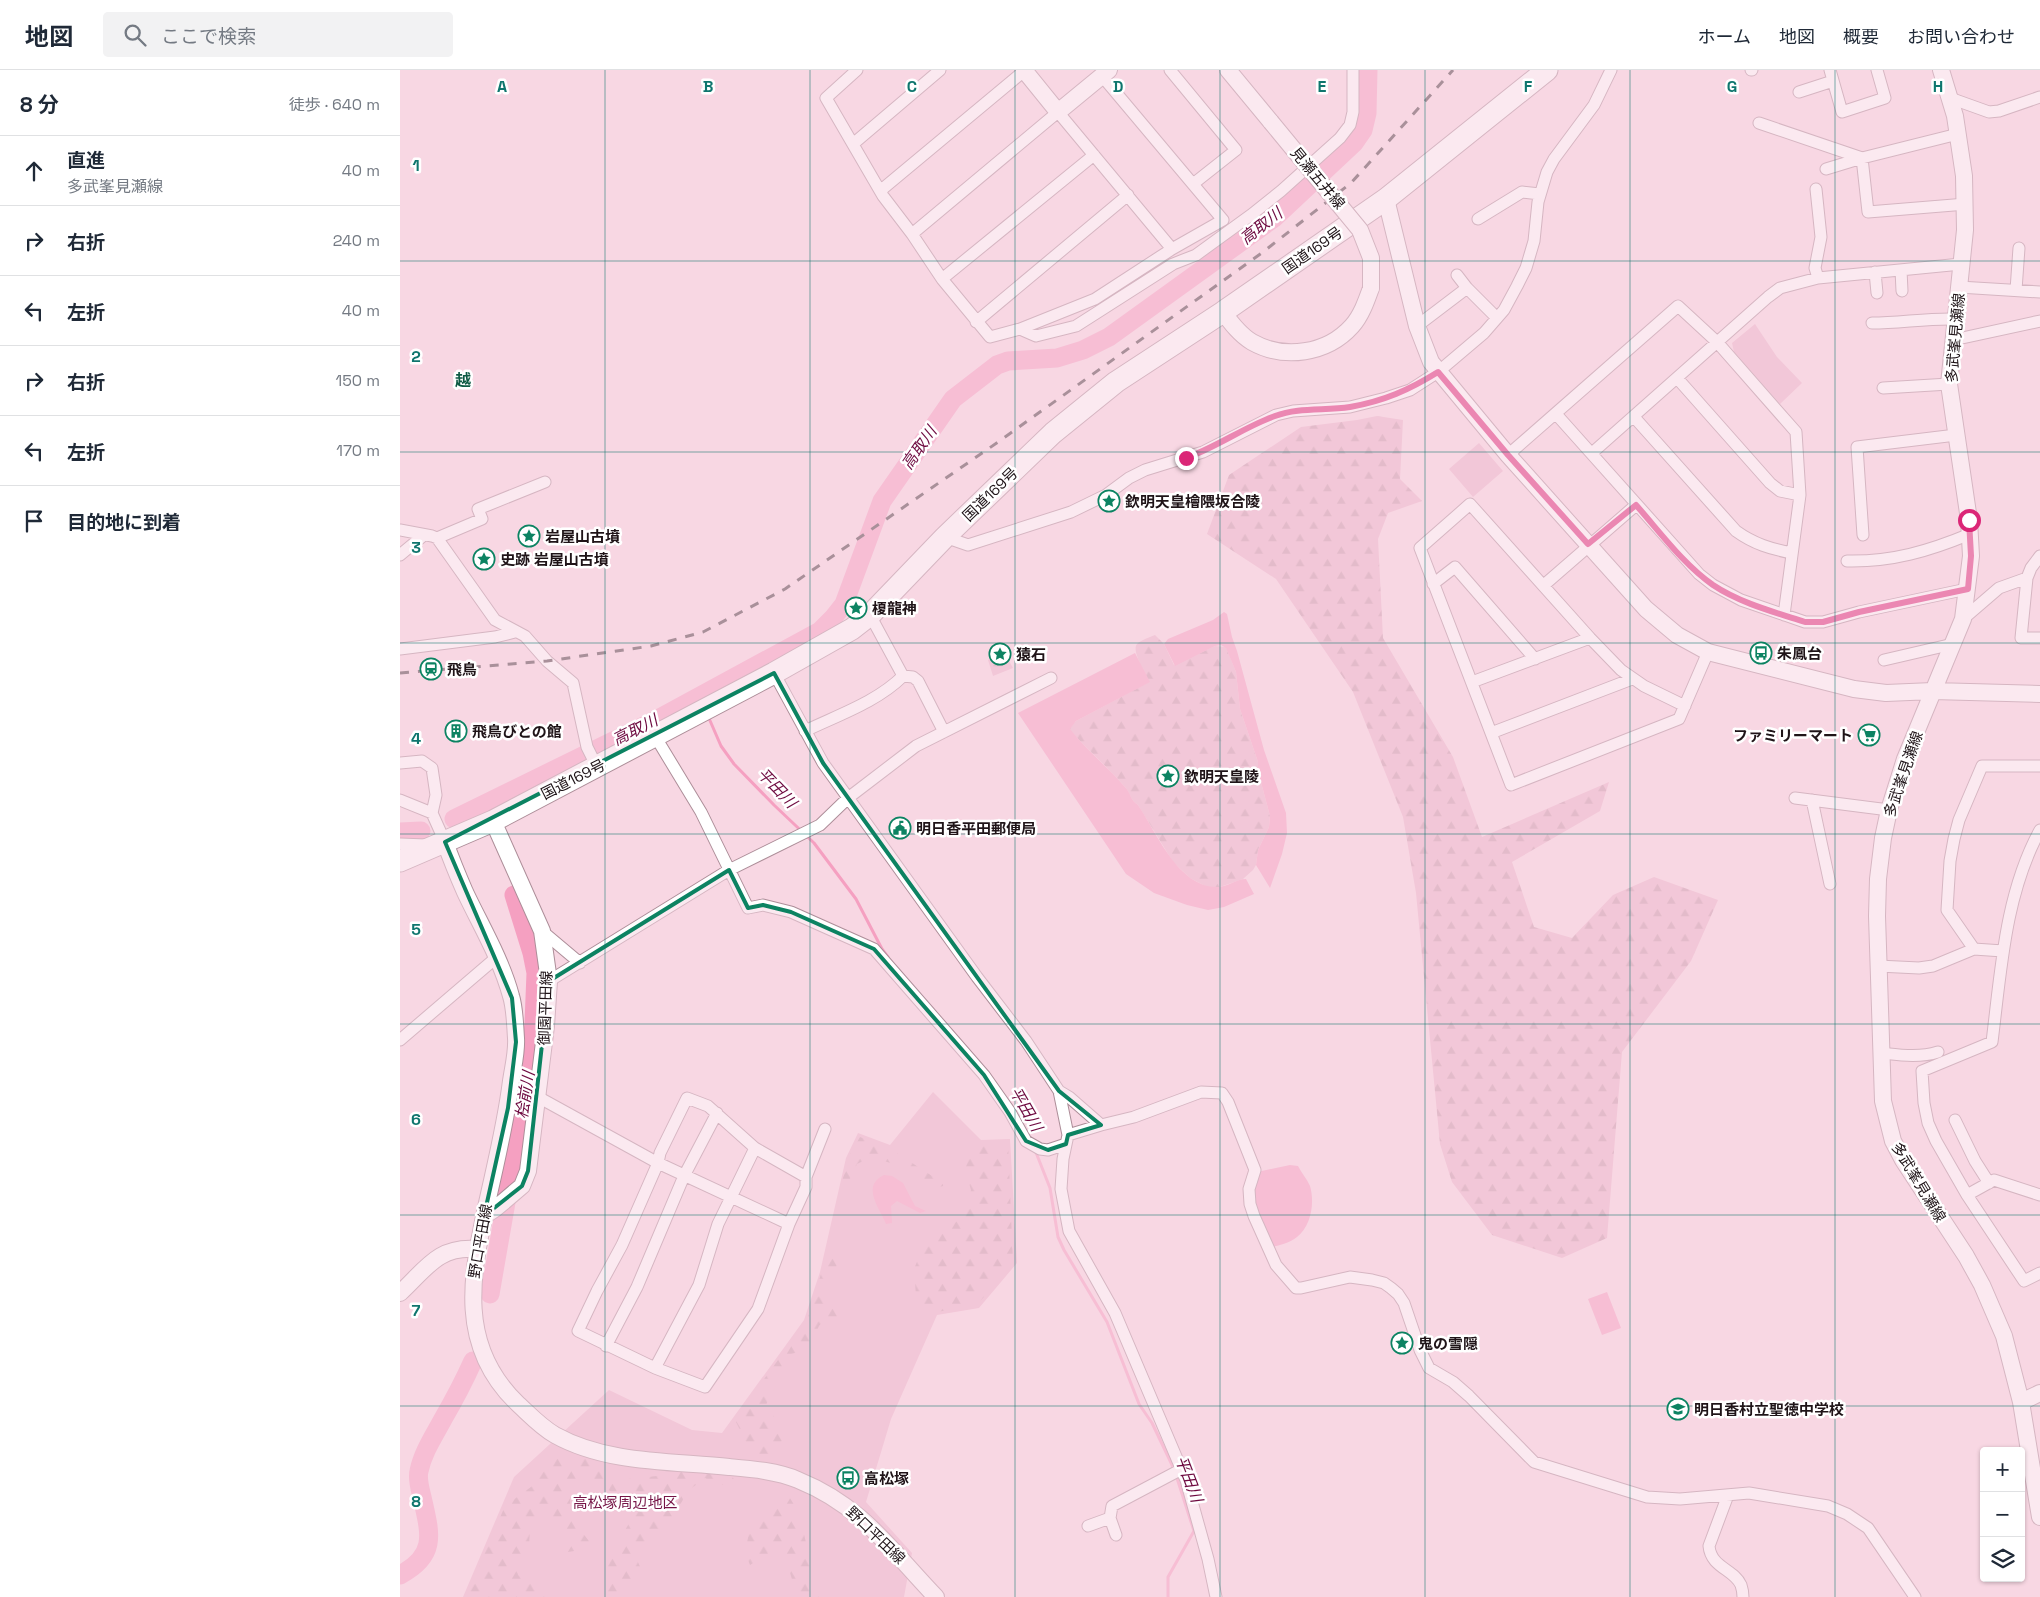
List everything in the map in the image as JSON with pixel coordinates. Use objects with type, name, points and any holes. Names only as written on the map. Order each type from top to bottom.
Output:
[{"type":"highway","name":"国道169号","points":[[400,861],[493,821],[839,637],[870,615],[945,537],[1053,432],[1095,398],[1386,199],[1547,70]]},
{"type":"main road","points":[[1024,70],[1058,112],[1106,73]]},
{"type":"main road","name":"見瀬五井線","points":[[1223,312],[1231,323],[1250,341],[1272,351],[1297,353],[1314,349],[1328,343],[1352,326],[1360,314],[1370,288],[1372,274],[1371,258],[1360,230],[1228,70]]},
{"type":"main road","name":"多武峯見瀬線","points":[[1942,70],[1958,134],[1966,204],[1950,384],[1970,534],[1971,556],[1963,619],[1905,758],[1888,810],[1878,879],[1878,966],[1883,1101],[1893,1141],[1903,1160],[1966,1256],[1982,1285],[2004,1336],[2021,1402],[2040,1516]]},
{"type":"main road","points":[[1386,199],[1417,326],[1424,347],[1438,372],[1508,455],[1646,609],[1662,624],[1677,635],[1708,652],[1863,691],[1886,693],[1933,691],[2040,694]]},
{"type":"main road","name":"御園平田線","points":[[490,1212],[522,1186],[528,1171],[538,1096],[549,981],[542,931],[493,821]]},
{"type":"main road","name":"野口平田線","points":[[445,842],[465,892],[497,957],[512,998],[516,1042],[508,1108],[490,1212],[476,1249],[472,1289],[475,1327],[482,1353],[506,1393],[536,1422],[553,1434],[577,1446],[603,1454],[759,1470],[796,1479],[841,1502],[868,1523],[936,1597]]},
{"type":"main road","points":[[400,1293],[441,1255],[453,1249],[476,1249]]},
{"type":"main road","points":[[2021,1402],[2040,1393]]},
{"type":"street","points":[[857,70],[826,98],[880,191],[942,279],[990,337],[1020,329],[1095,299],[1172,249],[1223,220],[1106,73]]},
{"type":"street","points":[[853,144],[940,70]]},
{"type":"street","points":[[880,191],[1024,70]]},
{"type":"street","points":[[1170,70],[1236,150],[1193,184]]},
{"type":"street","points":[[1020,329],[1036,336],[1076,326],[1173,264],[1196,255],[1251,215],[1333,145],[1350,125],[1353,112],[1353,70]]},
{"type":"street","points":[[945,537],[968,545],[1071,512],[1106,495],[1128,478],[1145,470],[1202,452],[1276,415],[1292,411],[1350,407],[1386,398],[1410,390],[1438,372],[1484,333],[1504,310],[1526,268],[1534,241],[1540,194],[1547,172],[1554,159],[1594,105],[1611,70]]},
{"type":"street","points":[[1799,92],[1831,76],[1842,112],[1886,98],[1877,70]]},
{"type":"street","points":[[1950,98],[1989,112],[1999,112],[2040,97]]},
{"type":"street","points":[[912,234],[1058,112],[1172,249]]},
{"type":"street","points":[[1759,123],[1862,158]]},
{"type":"street","points":[[1826,169],[1958,134]]},
{"type":"street","points":[[942,279],[1094,155]]},
{"type":"street","points":[[1862,158],[1868,212],[1966,204]]},
{"type":"street","points":[[1816,189],[1821,237],[1815,268],[1818,278]]},
{"type":"street","points":[[1478,219],[1522,192],[1540,194]]},
{"type":"street","points":[[976,322],[1128,195]]},
{"type":"street","points":[[2016,290],[2019,248]]},
{"type":"street","points":[[1592,453],[1780,288],[1818,278],[1961,264]]},
{"type":"street","points":[[1901,270],[1902,291]]},
{"type":"street","points":[[1875,272],[1877,293]]},
{"type":"street","points":[[1457,275],[1467,288],[1497,318]]},
{"type":"street","points":[[1959,287],[2040,292]]},
{"type":"street","points":[[1417,326],[1467,288]]},
{"type":"street","points":[[1508,455],[1678,306],[1717,342],[1796,432],[1800,495],[1784,615]]},
{"type":"street","points":[[1872,323],[1905,322],[1931,318],[1956,319]]},
{"type":"street","points":[[1953,340],[2040,322]]},
{"type":"street","points":[[1677,378],[1770,483],[1780,491],[1800,495]]},
{"type":"street","points":[[1883,388],[1950,384]]},
{"type":"street","points":[[1556,414],[1687,563],[1713,585],[1741,600],[1805,622],[1823,622],[1859,612],[1968,589]]},
{"type":"street","points":[[1634,417],[1736,531],[1749,541],[1766,548],[1792,553]]},
{"type":"street","points":[[1863,535],[1857,447],[1956,435]]},
{"type":"street","points":[[400,530],[438,538],[482,519],[478,508],[545,482]]},
{"type":"street","points":[[1685,706],[1632,679],[1590,638],[1470,504],[1420,548],[1511,785],[1679,719],[1685,706],[1708,652]]},
{"type":"street","points":[[1544,585],[1588,544],[1636,505]]},
{"type":"street","points":[[1847,561],[1869,562],[1896,558],[1937,548],[1970,534]]},
{"type":"street","points":[[400,555],[424,535]]},
{"type":"street","points":[[438,538],[491,616],[499,623],[525,636],[547,661],[573,683],[587,747],[597,767]]},
{"type":"street","points":[[2040,556],[2027,578],[2021,638],[2040,638]]},
{"type":"street","points":[[1433,584],[1455,567],[1535,659]]},
{"type":"street","points":[[1963,619],[1999,588],[2027,578]]},
{"type":"street","points":[[870,615],[903,676]]},
{"type":"street","points":[[400,649],[495,637],[515,632]]},
{"type":"street","points":[[1472,682],[1590,638]]},
{"type":"street","points":[[1884,660],[1953,644]]},
{"type":"street","points":[[774,673],[823,763],[1015,1027],[1059,1091],[1101,1124]]},
{"type":"street","points":[[805,731],[862,704],[894,685],[903,676]]},
{"type":"street","points":[[903,676],[913,677],[918,681],[944,732]]},
{"type":"street","points":[[549,981],[728,870],[820,825],[848,798],[916,746],[1051,678]]},
{"type":"street","points":[[1491,733],[1632,679]]},
{"type":"street","points":[[655,736],[701,812],[748,908],[763,905],[791,912],[874,949],[984,1076],[1010,1112],[1026,1141],[1040,1149],[1048,1150],[1101,1124],[1134,1118],[1201,1092],[1222,1094],[1228,1102],[1255,1170],[1249,1189],[1250,1204],[1254,1216],[1276,1264],[1296,1288],[1350,1277],[1384,1283],[1391,1288],[1404,1303],[1420,1350],[1430,1368],[1453,1382],[1470,1396],[1534,1462],[1646,1497],[1680,1499],[1749,1493],[1791,1498],[1828,1506],[1847,1514],[1868,1528],[1915,1597]]},
{"type":"street","points":[[400,763],[422,761],[432,768],[436,795],[432,813],[445,842],[423,845],[400,844]]},
{"type":"street","points":[[1974,950],[1947,910],[1950,862],[1959,820],[1982,766],[2040,766]]},
{"type":"street","points":[[1795,798],[1888,810]]},
{"type":"street","points":[[400,800],[432,813]]},
{"type":"street","points":[[1812,800],[1830,884]]},
{"type":"street","points":[[2040,830],[2025,861],[2016,886],[2003,951],[1992,1042],[1922,1071],[1924,1103],[1928,1123],[1936,1142],[1967,1195],[2024,1281],[2040,1273]]},
{"type":"street","points":[[542,931],[580,963]]},
{"type":"street","points":[[1878,966],[1904,968],[1933,966],[1974,950],[2003,951]]},
{"type":"street","points":[[400,1040],[497,957]]},
{"type":"street","points":[[1881,1053],[1914,1056],[1938,1052]]},
{"type":"street","points":[[1059,1091],[1067,1140],[1063,1159],[1061,1189],[1069,1231],[1115,1313],[1176,1472],[1186,1480],[1197,1516],[1216,1597]]},
{"type":"street","points":[[538,1096],[658,1163],[789,1224]]},
{"type":"street","points":[[806,1177],[755,1148],[708,1106],[687,1098],[660,1153],[658,1163],[622,1245],[578,1331],[606,1346],[656,1368],[706,1387],[758,1309],[789,1224],[806,1187],[806,1177],[825,1129]]},
{"type":"street","points":[[606,1346],[637,1287],[684,1176],[717,1113]]},
{"type":"street","points":[[1955,1120],[1975,1162],[1989,1183]]},
{"type":"street","points":[[656,1368],[699,1285],[718,1224],[755,1148]]},
{"type":"street","points":[[1967,1195],[1994,1180],[2040,1195]]},
{"type":"street","points":[[1116,1535],[1110,1518],[1112,1506],[1176,1472]]},
{"type":"street","points":[[1728,1495],[1709,1546],[1715,1562],[1741,1585],[1743,1597]]},
{"type":"street","points":[[1088,1526],[1110,1518]]},
{"type":"highlighted area","points":[[774,673],[823,763],[1059,1091],[1101,1125],[1068,1135],[1066,1144],[1048,1150],[1026,1141],[984,1075],[874,949],[791,912],[763,905],[748,908],[729,870],[549,981],[528,1171],[522,1186],[484,1216],[508,1108],[516,1042],[512,998],[445,842]]},
{"type":"green space","points":[[1755,324],[1777,357],[1802,383],[1780,404],[1734,352],[1732,343]]},
{"type":"green space","points":[[1377,416],[1403,420],[1400,479],[1422,501],[1388,513],[1378,539],[1383,638],[1453,757],[1482,837],[1609,782],[1600,811],[1512,862],[1534,927],[1572,938],[1613,895],[1654,877],[1718,900],[1691,961],[1622,1052],[1607,1238],[1562,1258],[1492,1235],[1452,1182],[1440,1144],[1416,893],[1403,817],[1353,692],[1276,579],[1207,534],[1229,475],[1301,427]]},
{"type":"green space","points":[[1479,443],[1503,471],[1473,497],[1449,469]]},
{"type":"green space","points":[[1155,635],[1164,644],[1174,665],[1215,646],[1226,647],[1236,672],[1240,709],[1258,762],[1258,771],[1270,816],[1269,827],[1258,850],[1256,865],[1253,870],[1243,879],[1220,887],[1207,887],[1190,878],[1173,862],[1125,787],[1069,729],[1076,721],[1149,682],[1137,657],[1136,647],[1141,641]]},
{"type":"green space","points":[[1004,652],[1013,668],[993,676],[988,660]]},
{"type":"green space","name":"高松塚周辺地区","points":[[933,1092],[981,1140],[1010,1139],[1017,1263],[979,1308],[937,1315],[891,1419],[866,1502],[912,1553],[904,1597],[463,1597],[514,1477],[609,1390],[692,1430],[722,1433],[804,1320],[820,1272],[846,1158],[858,1133],[890,1145]]},
{"type":"green space","points":[[860,1137],[900,1155],[944,1182],[943,1186],[933,1189],[900,1166],[871,1157],[857,1164],[850,1179],[840,1190],[848,1158]]},
{"type":"green space","points":[[1008,1142],[1013,1263],[977,1305],[937,1312],[922,1310],[916,1296],[914,1269],[921,1252],[935,1236],[963,1217],[971,1190],[965,1169],[969,1158],[979,1144]]},
{"type":"green space","points":[[827,1254],[838,1262],[826,1296],[829,1307],[842,1313],[842,1317],[824,1322],[820,1325],[812,1344],[806,1349],[791,1354],[765,1407],[786,1429],[779,1449],[771,1457],[742,1453],[746,1442],[736,1422],[746,1404],[807,1320]]},
{"type":"green space","points":[[570,1454],[602,1462],[618,1480],[657,1476],[684,1470],[729,1474],[738,1483],[721,1484],[705,1478],[688,1491],[665,1531],[652,1538],[637,1560],[642,1571],[629,1591],[603,1597],[606,1561],[633,1517],[615,1495],[590,1481],[571,1491],[570,1500],[573,1518],[589,1541],[587,1549],[568,1552],[555,1520],[540,1517],[530,1528],[529,1547],[518,1558],[518,1575],[528,1582],[542,1581],[553,1590],[547,1597],[466,1597],[505,1506],[535,1484],[553,1458]]},
{"type":"green space","points":[[787,1494],[803,1529],[819,1597],[797,1597],[787,1562],[769,1553],[750,1565],[745,1553],[751,1522],[760,1513]]},
{"type":"shaded area","points":[[1224,612],[1227,614],[1264,750],[1286,813],[1287,833],[1270,888],[1256,865],[1258,850],[1269,827],[1270,816],[1258,771],[1258,762],[1240,709],[1236,672],[1226,648],[1221,645],[1215,646],[1175,666],[1164,644],[1168,639],[1213,620]]},
{"type":"shaded area","points":[[1135,653],[1150,682],[1076,721],[1070,729],[1127,789],[1170,856],[1191,878],[1203,885],[1217,887],[1246,879],[1254,894],[1224,907],[1208,910],[1187,905],[1154,893],[1126,874],[1018,713]]},
{"type":"shaded area","points":[[1290,1165],[1298,1166],[1310,1186],[1311,1214],[1306,1227],[1297,1237],[1272,1247],[1254,1204],[1253,1192],[1257,1172]]},
{"type":"shaded area","points":[[884,1175],[892,1176],[903,1183],[915,1206],[926,1211],[920,1213],[897,1201],[891,1206],[892,1223],[886,1224],[876,1204],[873,1191],[877,1180]]},
{"type":"shaded area","points":[[1607,1292],[1621,1328],[1602,1335],[1588,1299]]},
{"type":"waterway","name":"高取川","points":[[454,819],[654,721],[820,631],[844,604],[882,501],[953,399],[997,365],[1008,361],[1057,358],[1083,350],[1109,337],[1274,218],[1354,143],[1363,130],[1367,113],[1368,70]]},
{"type":"waterway","name":"平田川","points":[[700,696],[703,703]]},
{"type":"waterway","name":"平田川","points":[[708,716],[721,746],[734,764],[814,843],[856,899],[888,957]]},
{"type":"waterway","name":"高取川","points":[[400,832],[421,831]]},
{"type":"waterway","name":"桧前川","points":[[490,1294],[528,1076],[534,1023],[536,973],[532,953],[514,895]]},
{"type":"waterway","name":"平田川","points":[[1035,1150],[1050,1188],[1058,1237],[1107,1322],[1139,1404],[1152,1423],[1174,1469]]},
{"type":"waterway","name":"桧前川","points":[[400,1575],[421,1559],[426,1551],[429,1532],[419,1484],[419,1471],[429,1444],[473,1361]]},
{"type":"waterway","name":"平田川","points":[[1168,1597],[1168,1577],[1194,1531],[1176,1475]]},
{"type":"railway","points":[[400,673],[547,661],[651,646],[703,632],[785,589],[1001,440],[1263,252],[1351,183],[1453,70]]},
{"type":"place","name":"欽明天皇檜隈坂合陵","points":[[1109,501]]},
{"type":"place","name":"岩屋山古墳","points":[[529,536]]},
{"type":"place","name":"史跡 岩屋山古墳","points":[[484,559]]},
{"type":"place","name":"榎龍神","points":[[856,608]]},
{"type":"place","name":"朱鳳台","points":[[1761,653]]},
{"type":"place","name":"猿石","points":[[1000,654]]},
{"type":"place","name":"飛鳥","points":[[431,669]]},
{"type":"place","name":"飛鳥びとの館","points":[[456,731]]},
{"type":"place","name":"ファミリーマート","points":[[1869,735]]},
{"type":"place","name":"欽明天皇陵","points":[[1168,776]]},
{"type":"place","name":"明日香平田郵便局","points":[[900,828]]},
{"type":"place","name":"鬼の雪隠","points":[[1402,1343]]},
{"type":"place","name":"明日香村立聖徳中学校","points":[[1678,1409]]},
{"type":"place","name":"高松塚","points":[[848,1478]]},
{"type":"district","name":"越","points":[[463,380]]},
{"type":"route","points":[[1186,458],[1276,415],[1292,411],[1350,407],[1386,398],[1410,390],[1438,372],[1508,455],[1588,544],[1636,505],[1687,563],[1713,585],[1741,600],[1814,624],[1859,612],[1968,589],[1971,556],[1969,520]]}]
